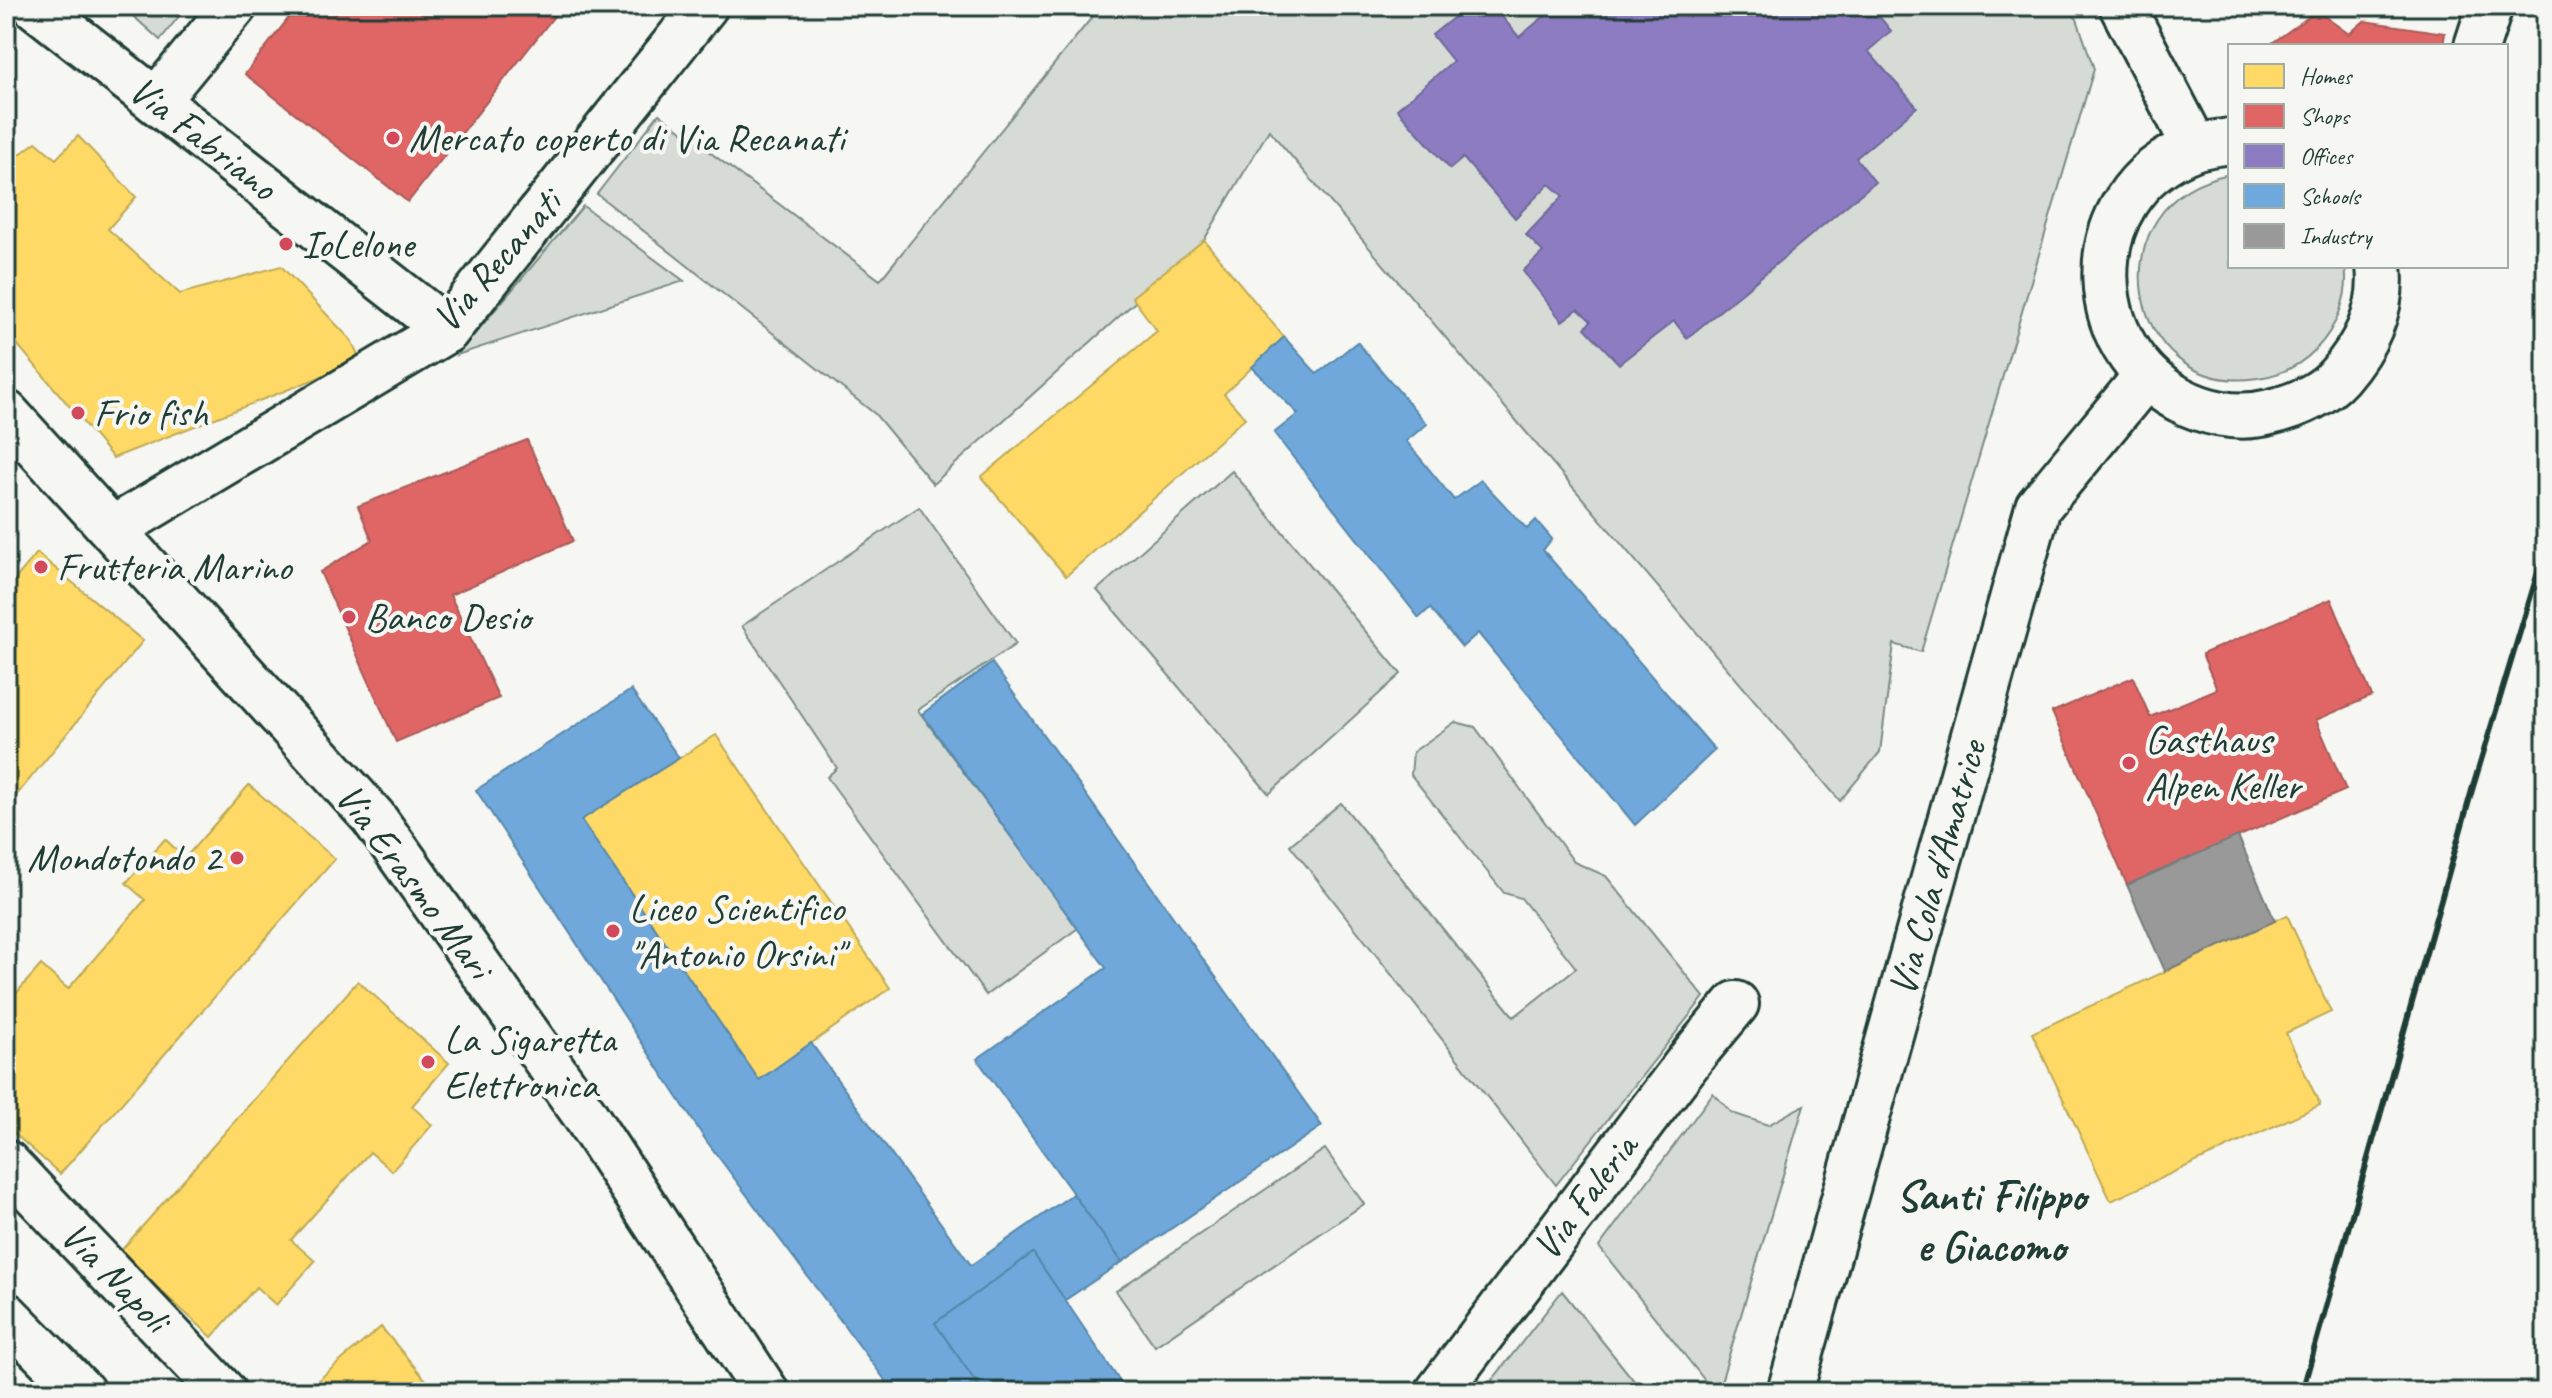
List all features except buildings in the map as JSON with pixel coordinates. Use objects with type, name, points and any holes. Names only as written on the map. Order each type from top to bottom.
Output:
[{"type":"street","name":"Via Fabriano","points":[[35,6],[447,330]]},
{"type":"street","points":[[156,101],[234,6]]},
{"type":"street","name":"Via Recanati","points":[[113,529],[447,330],[705,6]]},
{"type":"street","points":[[2122,6],[2212,144],[2160,166],[2131,194],[2112,229],[2104,268],[2107,308],[2122,345],[2146,376],[2179,401],[2216,414],[2256,416],[2295,406],[2330,385],[2356,356],[2375,320],[2381,280],[2379,268]]},
{"type":"street","points":[[2478,44],[2490,6]]},
{"type":"street","name":"Via Cola d'Amatrice","points":[[1790,1392],[2038,507],[2146,376]]},
{"type":"street","name":"Via Erasmo Mari","points":[[6,413],[373,817],[583,1112],[766,1392]]},
{"type":"street","name":"Via Faleria","points":[[1438,1392],[1695,1053],[1736,1004]]},
{"type":"street","name":"Via Napoli","points":[[6,1163],[223,1392]]},
{"type":"street","points":[[6,1315],[82,1392]]},
{"type":"shaded area","points":[[122,6],[187,6],[160,40]]},
{"type":"shaded area","points":[[1101,6],[2064,6],[2077,19],[2094,69],[1921,652],[1894,644],[1880,752],[1840,801],[1269,130],[1204,240],[933,484],[875,414],[597,194],[659,114],[880,280]]},
{"type":"shaded area","points":[[2228,175],[2228,268],[2345,268],[2340,311],[2323,341],[2297,365],[2275,375],[2258,378],[2213,376],[2178,359],[2154,330],[2142,294],[2143,256],[2157,220],[2186,191]]},
{"type":"shaded area","points":[[583,206],[684,281],[457,355]]},
{"type":"shaded area","points":[[1232,471],[1401,674],[1269,794],[1097,590]]},
{"type":"shaded area","points":[[919,507],[1016,644],[918,710],[1078,928],[986,995],[827,777],[837,768],[742,626]]},
{"type":"shaded area","points":[[1455,722],[1475,727],[1574,862],[1606,876],[1704,997],[1556,1185],[1290,845],[1341,803],[1514,1017],[1576,968],[1521,898],[1504,893],[1411,775],[1413,752]]},
{"type":"shaded area","points":[[1713,1093],[1732,1113],[1768,1125],[1804,1105],[1718,1392],[1714,1392],[1599,1247]]},
{"type":"shaded area","points":[[1325,1149],[1364,1204],[1155,1346],[1116,1291]]},
{"type":"shaded area","points":[[1562,1291],[1643,1392],[1483,1392]]},
{"type":"railway","points":[[2302,1392],[2472,790],[2546,546]]},
{"type":"place","name":"Mercato coperto di Via Recanati","points":[[393,138]]},
{"type":"place","name":"IoLelone","points":[[286,244]]},
{"type":"place","name":"Frio fish","points":[[78,413]]},
{"type":"place","name":"Frutteria Marino","points":[[41,567]]},
{"type":"place","name":"Banco Desio","points":[[349,617]]},
{"type":"place","name":"Gasthaus Alpen Keller","points":[[2129,763]]},
{"type":"place","name":"Mondotondo 2","points":[[237,858]]},
{"type":"place","name":"Liceo Scientifico \"Antonio Orsini\"","points":[[613,931]]},
{"type":"place","name":"La Sigaretta Elettronica","points":[[428,1062]]},
{"type":"district","name":"Santi Filippo e Giacomo","points":[[1991,1220]]}]
